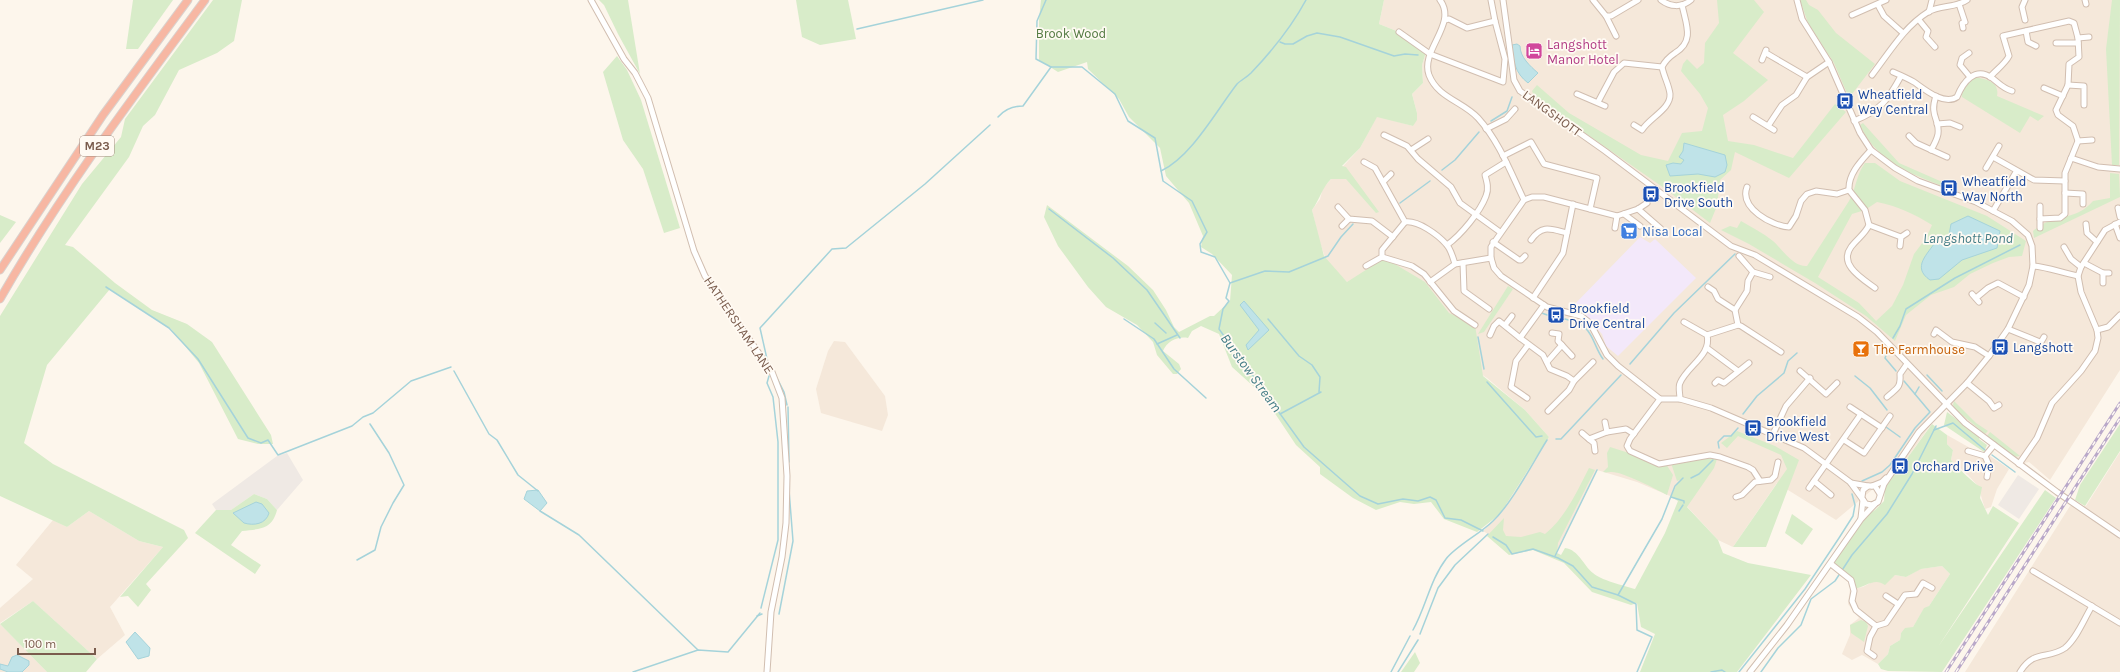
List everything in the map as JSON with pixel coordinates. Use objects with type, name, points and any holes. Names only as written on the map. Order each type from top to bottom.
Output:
[{"type":"highway","name":"M23","points":[[0,270],[103,115],[188,0]]},
{"type":"highway","name":"M23","points":[[0,298],[57,206],[113,123],[205,0]]},
{"type":"street","name":"HATHERSHAM LANE","points":[[591,0],[624,59],[635,73],[648,98],[694,251],[705,276],[772,372],[782,398],[786,476],[786,523],[782,556],[770,612],[767,672]]},
{"type":"street","points":[[1440,0],[1445,20],[1430,54],[1429,73],[1435,86],[1445,96],[1466,108],[1486,129],[1503,156],[1524,200]]},
{"type":"street","points":[[1399,32],[1430,54],[1502,82],[1505,59],[1491,0]]},
{"type":"street","name":"LANGSHOTT","points":[[1503,0],[1514,80],[1520,91],[1658,190],[1732,246],[1755,255],[1858,317],[1907,364]]},
{"type":"street","points":[[1593,0],[1608,16],[1616,36]]},
{"type":"street","points":[[1608,16],[1638,0]]},
{"type":"street","points":[[1661,0],[1671,5],[1682,5],[1691,0]]},
{"type":"street","points":[[1797,0],[1802,19],[1829,62],[1854,121],[1871,150],[1895,168],[1918,181],[1993,211],[2012,221],[2028,235],[2032,246],[2033,266],[2024,297],[2008,329],[1989,356],[1966,383],[1919,432],[1891,473],[1880,494]]},
{"type":"street","points":[[1852,16],[1886,0]]},
{"type":"street","points":[[1929,12],[1932,0]]},
{"type":"street","points":[[1872,75],[1903,33],[1929,12],[1959,4],[1967,0]]},
{"type":"street","points":[[2025,0],[2022,6],[2025,20]]},
{"type":"street","points":[[1959,4],[1965,22],[1962,23],[1963,28]]},
{"type":"street","points":[[1634,125],[1642,130],[1651,119],[1668,104],[1670,95],[1662,67],[1667,59],[1686,44],[1689,32],[1682,5]]},
{"type":"street","points":[[1878,5],[1884,16],[1903,33]]},
{"type":"street","points":[[1445,20],[1449,19],[1467,28],[1495,21]]},
{"type":"street","points":[[1919,20],[1928,31],[1926,37],[1935,47]]},
{"type":"street","points":[[1990,77],[1998,67],[2006,62],[2009,56],[2003,36],[2069,21],[2074,23],[2078,40],[2079,57],[2069,64],[2068,85],[2057,114],[2073,126],[2078,141],[2066,169],[2063,216],[2040,218]]},
{"type":"street","points":[[2026,31],[2028,42],[2036,46]]},
{"type":"street","points":[[2056,43],[2089,37]]},
{"type":"street","points":[[1762,60],[1766,51],[1807,77]]},
{"type":"street","points":[[1969,53],[1962,58],[1960,65],[1970,77]]},
{"type":"street","points":[[1768,126],[1782,105],[1796,95],[1807,77],[1829,62]]},
{"type":"street","points":[[1598,102],[1614,72],[1624,64],[1662,67]]},
{"type":"street","points":[[1893,72],[1936,96],[1954,99],[1970,77],[1976,74],[1990,77],[2001,87],[2012,91]]},
{"type":"street","points":[[1854,121],[1880,108],[1890,96],[1901,76]]},
{"type":"street","points":[[2068,85],[2084,86],[2084,105]]},
{"type":"street","points":[[2044,88],[2063,96]]},
{"type":"street","points":[[1577,94],[1605,106]]},
{"type":"street","points":[[1932,150],[1938,134],[1937,124],[1933,114],[1936,96]]},
{"type":"street","points":[[1486,129],[1506,119],[1515,109]]},
{"type":"street","points":[[1753,117],[1774,130]]},
{"type":"street","points":[[1937,124],[1953,123],[1960,127]]},
{"type":"street","points":[[1384,135],[1407,146],[1418,159],[1427,165],[1450,187],[1457,199],[1474,215],[1500,232]]},
{"type":"street","points":[[1909,136],[1916,143],[1948,157]]},
{"type":"street","points":[[1411,150],[1428,139]]},
{"type":"street","points":[[2078,141],[2092,140]]},
{"type":"street","points":[[1503,156],[1531,142],[1544,164],[1597,178],[1590,209]]},
{"type":"street","points":[[1986,168],[1999,146]]},
{"type":"street","points":[[1870,225],[1865,210],[1849,190],[1851,177],[1871,150]]},
{"type":"street","points":[[1993,157],[2016,172],[2034,180],[2065,181]]},
{"type":"street","points":[[2071,158],[2098,167],[2120,169]]},
{"type":"street","points":[[1364,162],[1375,168],[1405,222],[1420,226],[1437,236],[1447,245],[1455,264]]},
{"type":"street","points":[[1447,245],[1459,236],[1486,197],[1488,183],[1485,175],[1506,162]]},
{"type":"street","points":[[1993,211],[2016,172]]},
{"type":"street","points":[[1383,182],[1391,174]]},
{"type":"street","points":[[1747,187],[1745,196],[1747,202],[1758,214],[1781,226],[1789,227],[1796,216],[1801,201],[1807,194],[1816,191],[1837,194],[1849,190]]},
{"type":"street","points":[[2065,193],[2083,194],[2083,204]]},
{"type":"street","points":[[1647,203],[1638,209],[1617,216],[1544,197],[1532,197],[1524,200],[1493,242],[1491,247],[1491,258],[1494,268],[1501,276],[1544,305],[1581,316],[1590,323],[1607,355],[1618,366],[1660,399],[1680,399],[1711,408],[1804,448],[1850,482],[1862,499],[1869,505],[1875,504]]},
{"type":"street","points":[[1532,298],[1563,253],[1573,204]]},
{"type":"street","points":[[2040,206],[2040,228]]},
{"type":"street","points":[[1338,207],[1349,219],[1372,221],[1393,237]]},
{"type":"street","points":[[2118,208],[2120,217]]},
{"type":"street","points":[[1638,209],[1661,229]]},
{"type":"street","points":[[1624,214],[1640,226]]},
{"type":"street","points":[[1615,228],[1617,216]]},
{"type":"street","points":[[1342,226],[1349,219]]},
{"type":"street","points":[[1382,257],[1382,250],[1405,222]]},
{"type":"street","points":[[2019,464],[2037,438],[2052,403],[2081,371],[2095,351],[2098,338],[2097,330],[2081,292],[2078,276],[2082,265],[2106,230],[2117,223],[2120,238]]},
{"type":"street","points":[[2086,224],[2087,233],[2097,242]]},
{"type":"street","points":[[1870,225],[1901,237]]},
{"type":"street","points":[[1870,225],[1863,236],[1851,247],[1848,261],[1851,269],[1875,288]]},
{"type":"street","points":[[1530,240],[1536,232],[1544,228],[1567,233]]},
{"type":"street","points":[[1901,237],[1906,234]]},
{"type":"street","points":[[1900,246],[1901,237]]},
{"type":"street","points":[[1493,242],[1519,260],[1525,256]]},
{"type":"street","points":[[2064,247],[2071,258],[2082,265],[2106,273],[2103,283]]},
{"type":"street","points":[[1739,256],[1753,272],[1770,277]]},
{"type":"street","points":[[1366,266],[1382,257],[1412,266],[1424,274],[1454,311],[1475,325]]},
{"type":"street","points":[[1430,282],[1455,264],[1491,258]]},
{"type":"street","points":[[1463,263],[1464,291],[1489,308]]},
{"type":"street","points":[[2033,266],[2042,266],[2063,274],[2078,276]]},
{"type":"street","points":[[1735,310],[1747,291],[1748,281],[1753,272]]},
{"type":"street","points":[[1972,294],[1978,300],[1988,288],[1998,283],[2024,297]]},
{"type":"street","points":[[1708,287],[1714,291],[1718,298],[1735,310],[1738,325]]},
{"type":"street","points":[[1520,338],[1544,305]]},
{"type":"street","points":[[2097,330],[2108,327],[2120,315]]},
{"type":"street","points":[[1505,325],[1512,316]]},
{"type":"street","points":[[1490,335],[1496,322],[1499,321],[1528,345],[1544,355],[1550,369],[1568,376],[1574,381]]},
{"type":"street","points":[[1684,322],[1707,334],[1738,325],[1763,338],[1781,352]]},
{"type":"street","points":[[2008,329],[2040,342]]},
{"type":"street","points":[[1936,331],[1958,345],[1975,348],[1989,356]]},
{"type":"street","points":[[1552,333],[1559,334],[1558,341],[1572,356]]},
{"type":"street","points":[[1680,399],[1680,384],[1706,348],[1707,334]]},
{"type":"street","points":[[2037,349],[2044,337]]},
{"type":"street","points":[[1527,398],[1511,387],[1516,361],[1528,345]]},
{"type":"street","points":[[1547,362],[1562,346]]},
{"type":"street","points":[[1706,348],[1738,372]]},
{"type":"street","points":[[1510,360],[1516,361]]},
{"type":"street","points":[[1548,411],[1570,390],[1574,381],[1593,362]]},
{"type":"street","points":[[1715,383],[1718,380],[1724,383],[1749,363]]},
{"type":"street","points":[[1886,397],[1900,386],[1900,374],[1907,364],[1965,423],[2057,492],[2120,535]]},
{"type":"street","points":[[1800,371],[1810,378],[1826,394],[1837,383]]},
{"type":"street","points":[[1774,434],[1786,406],[1810,378]]},
{"type":"street","points":[[1966,383],[1989,401],[1994,408],[2000,405]]},
{"type":"street","points":[[1660,399],[1627,446],[1630,451],[1659,464],[1710,455],[1748,467],[1753,470],[1760,481]]},
{"type":"street","points":[[1850,407],[1882,428]]},
{"type":"street","points":[[1809,488],[1861,414]]},
{"type":"street","points":[[1844,440],[1864,453],[1890,416]]},
{"type":"street","points":[[1605,422],[1608,432]]},
{"type":"street","points":[[1589,439],[1608,432],[1626,429],[1634,434]]},
{"type":"street","points":[[1582,433],[1594,443],[1595,451]]},
{"type":"street","points":[[1985,456],[1994,445]]},
{"type":"street","points":[[1968,452],[1985,456]]},
{"type":"street","points":[[1985,456],[1989,465],[1987,477]]},
{"type":"street","points":[[1736,497],[1742,495],[1756,482],[1760,481],[1764,483],[1771,480],[1775,476],[1778,462]]},
{"type":"street","points":[[1861,519],[1863,490],[1882,482],[1891,473]]},
{"type":"street","points":[[1814,481],[1831,494]]},
{"type":"street","points":[[1750,672],[1833,566],[1861,519],[1880,500],[1878,488],[1850,482]]},
{"type":"street","points":[[1833,566],[1851,580],[1854,591],[1852,601],[1856,610],[1876,626]]},
{"type":"street","points":[[2033,571],[2120,623]]},
{"type":"street","points":[[1874,656],[1868,651],[1870,636],[1876,626],[1886,623],[1905,595],[1916,594],[1927,578]]},
{"type":"street","points":[[1923,583],[1932,588]]},
{"type":"street","points":[[1886,596],[1898,604]]},
{"type":"street","points":[[2020,672],[2034,658],[2064,648],[2074,638],[2092,606]]},
{"type":"shaded area","points":[[1384,0],[2120,0],[2120,370],[2050,480],[2029,462],[2019,464],[1945,405],[1903,464],[1836,520],[1777,483],[1733,547],[1718,540],[1682,501],[1637,482],[1597,470],[1555,556],[1533,549],[1512,554],[1493,537],[1483,531],[1500,514],[1549,437],[1525,410],[1487,378],[1420,336],[1391,312],[1347,282],[1326,260],[1319,240],[1312,210],[1320,199],[1323,188],[1360,148],[1377,116],[1413,126],[1417,113],[1412,94],[1423,83],[1422,65],[1426,52],[1399,32],[1379,24]]},
{"type":"shaded area","points":[[1640,237],[1650,243],[1655,239],[1696,278],[1618,356],[1606,346],[1602,334],[1581,311],[1570,309]]},
{"type":"shaded area","points":[[834,341],[845,342],[885,396],[888,415],[882,431],[821,413],[816,389],[828,351]]},
{"type":"shaded area","points":[[1947,435],[1979,453],[1987,454],[2009,469],[1997,489],[1991,507],[1985,509],[1978,486],[1951,460],[1953,450],[1947,444]]},
{"type":"shaded area","points":[[2120,452],[2120,672],[1965,672],[2070,506],[2086,506]]},
{"type":"shaded area","points":[[287,453],[303,480],[277,510],[267,499],[254,494],[231,510],[216,510],[212,504],[277,456]]},
{"type":"shaded area","points":[[2018,475],[2039,489],[2019,519],[1998,505]]},
{"type":"shaded area","points":[[89,511],[139,541],[163,547],[110,607],[125,635],[97,659],[33,601],[0,623],[0,608],[33,579],[16,565],[53,520],[67,527]]},
{"type":"shaded area","points":[[1942,566],[1950,574],[1929,606],[1924,609],[1913,627],[1901,633],[1900,640],[1890,646],[1888,654],[1878,664],[1862,655],[1852,660],[1842,654],[1850,635],[1850,625],[1859,618],[1848,604],[1850,589],[1863,587],[1874,581],[1895,575],[1906,577],[1920,569]]},
{"type":"shaded area","points":[[0,624],[47,672],[0,672]]},
{"type":"green space","points":[[133,0],[173,0],[138,49],[126,49]]},
{"type":"green space","points":[[213,0],[242,0],[234,41],[217,53],[179,70],[155,115],[143,126],[129,157],[65,245],[73,247],[115,283],[152,310],[187,324],[212,342],[271,435],[273,444],[258,444],[238,439],[199,363],[171,329],[110,289],[47,365],[24,443],[53,464],[184,530],[188,538],[146,584],[151,590],[138,607],[128,596],[120,597],[163,547],[139,541],[89,511],[67,527],[0,496],[0,316],[82,184],[121,137],[125,119]]},
{"type":"green space","points":[[599,0],[628,0],[640,74],[604,5]]},
{"type":"green space","points":[[796,0],[848,0],[856,39],[820,45],[802,37]]},
{"type":"green space","name":"Brook Wood","points":[[1041,0],[1384,0],[1379,24],[1399,32],[1426,52],[1422,65],[1423,83],[1412,94],[1417,113],[1417,120],[1413,126],[1377,117],[1360,148],[1342,166],[1346,167],[1379,212],[1376,213],[1346,179],[1331,179],[1325,186],[1312,210],[1324,256],[1347,282],[1383,259],[1388,260],[1425,282],[1449,313],[1475,325],[1483,376],[1525,410],[1549,437],[1500,514],[1477,532],[1444,519],[1431,502],[1414,504],[1400,502],[1376,510],[1353,498],[1320,474],[1320,467],[1296,445],[1262,394],[1232,367],[1219,334],[1201,326],[1192,331],[1188,338],[1173,340],[1167,344],[1163,351],[1179,364],[1181,369],[1177,374],[1173,374],[1157,355],[1153,342],[1137,325],[1106,307],[1088,287],[1058,246],[1044,217],[1047,205],[1128,266],[1153,290],[1166,310],[1174,327],[1179,332],[1210,316],[1214,316],[1230,301],[1232,275],[1212,254],[1201,247],[1203,236],[1189,203],[1166,176],[1160,148],[1129,117],[1119,99],[1088,69],[1087,62],[1058,72],[1039,60],[1039,20]]},
{"type":"green space","points":[[1717,0],[1754,0],[1764,12],[1733,53],[1768,80],[1744,101],[1723,115],[1728,141],[1754,145],[1793,158],[1835,104],[1846,112],[1789,178],[1735,152],[1731,170],[1720,180],[1717,206],[1710,223],[1664,188],[1535,98],[1532,91],[1537,85],[1569,113],[1641,155],[1668,161],[1682,133],[1702,131],[1708,108],[1700,94],[1681,71],[1683,64],[1687,59],[1697,69],[1704,63],[1705,43],[1719,23]]},
{"type":"green space","points":[[1800,0],[1806,0],[1809,5],[1818,10],[1836,33],[1875,64],[1849,98],[1834,63],[1808,23]]},
{"type":"green space","points":[[2112,0],[2120,0],[2119,165],[2112,165],[2106,49]]},
{"type":"green space","points":[[617,56],[627,70],[641,100],[680,228],[664,233],[643,169],[623,140],[603,72]]},
{"type":"green space","points":[[1975,77],[1988,80],[1994,84],[1997,91],[1997,96],[2044,116],[2038,121],[2030,116],[2020,133],[1962,97],[1964,88]]},
{"type":"green space","points":[[1863,123],[1899,163],[1956,188],[1955,191],[1913,174],[1888,160],[1868,139],[1860,125]]},
{"type":"green space","points":[[1865,163],[1875,163],[1900,181],[1987,216],[2026,241],[2022,256],[2009,257],[1993,263],[1970,274],[1954,287],[1931,295],[1906,315],[1895,341],[1866,316],[1815,283],[1749,244],[1721,230],[1730,226],[1737,228],[1741,221],[1773,241],[1792,261],[1802,266],[1807,266],[1849,201]],"holes":[[[1877,202],[1906,211],[1932,225],[1926,238],[1914,254],[1903,285],[1892,306],[1876,321],[1859,303],[1818,277],[1852,214],[1865,210]]]},
{"type":"green space","points":[[2110,173],[2119,174],[2120,197],[2034,238],[2033,231],[2045,223],[2076,213],[2093,201],[2110,198]]},
{"type":"green space","points":[[0,215],[16,222],[0,243]]},
{"type":"green space","points":[[1508,286],[1513,289],[1484,332],[1478,334]]},
{"type":"green space","points":[[1954,401],[1976,423],[1988,431],[1985,434],[1955,409],[1953,405]]},
{"type":"green space","points":[[1947,412],[1980,437],[1979,439],[1987,445],[1984,452],[1944,425]]},
{"type":"green space","points":[[1932,424],[1947,435],[1947,444],[1953,450],[1951,460],[1971,480],[1982,487],[1980,498],[1988,515],[1993,506],[2019,523],[1938,647],[2045,490],[2056,498],[1942,672],[1888,671],[1881,669],[1878,664],[1888,654],[1890,646],[1900,640],[1901,633],[1905,628],[1913,627],[1924,608],[1929,606],[1950,574],[1942,566],[1921,569],[1906,577],[1895,575],[1885,585],[1874,582],[1854,589],[1851,580],[1831,564],[1861,519],[1875,510],[1884,501],[1885,487],[1891,473],[1903,464]]},
{"type":"green space","points":[[2120,424],[2120,451],[2085,506],[2075,500],[2080,485]]},
{"type":"green space","points":[[1737,431],[1775,446],[1799,460],[1766,547],[1733,547],[1787,469],[1781,455],[1738,436],[1727,448],[1721,443]]},
{"type":"green space","points":[[1990,432],[2020,456],[2014,457],[1987,436]]},
{"type":"green space","points":[[1610,447],[1629,453],[1659,467],[1666,464],[1673,475],[1667,495],[1640,481],[1624,475],[1612,472],[1603,472],[1608,467],[1607,453]]},
{"type":"green space","points":[[1707,458],[1717,459],[1714,468],[1687,507],[1718,540],[1723,553],[1748,563],[1811,575],[1737,672],[1640,672],[1655,634],[1641,627],[1637,603],[1631,605],[1592,592],[1564,563],[1533,550],[1509,555],[1487,536],[1504,518],[1503,530],[1506,536],[1521,537],[1540,532],[1545,534],[1565,512],[1589,468],[1595,470],[1558,543],[1557,553],[1561,555],[1565,548],[1570,549],[1596,576],[1635,589],[1665,533],[1678,501],[1671,497],[1678,482],[1683,479],[1677,481],[1671,463]]},
{"type":"green space","points":[[254,494],[267,499],[277,510],[275,517],[268,525],[264,527],[242,531],[231,545],[261,565],[255,574],[195,533],[216,510],[231,510]]},
{"type":"green space","points":[[1792,514],[1813,529],[1802,545],[1785,533]]},
{"type":"green space","points":[[33,601],[97,659],[86,672],[47,672],[0,624]]},
{"type":"green space","points":[[1861,620],[1866,622],[1868,626],[1864,642],[1851,633],[1850,625]]},
{"type":"green space","points":[[1415,652],[1420,663],[1414,672],[1401,672]]},
{"type":"water","points":[[1517,44],[1520,46],[1520,50],[1526,61],[1538,73],[1528,83],[1517,71],[1514,61],[1512,45]]},
{"type":"water","points":[[1684,143],[1725,155],[1727,165],[1725,172],[1715,177],[1698,174],[1670,176],[1666,165],[1673,163],[1681,164],[1684,160],[1679,157],[1683,151]]},
{"type":"water","name":"Langshott Pond","points":[[1968,216],[2000,231],[1997,248],[1962,260],[1939,279],[1930,280],[1924,275],[1922,270],[1921,265],[1923,260],[1936,241],[1948,241],[1951,224]]},
{"type":"water","points":[[1244,301],[1269,330],[1248,350],[1246,345],[1259,330],[1240,305]]},
{"type":"water","points":[[538,490],[547,503],[540,511],[524,499],[527,491]]},
{"type":"water","points":[[256,502],[262,504],[269,513],[262,522],[256,524],[244,523],[233,513]]},
{"type":"water","points":[[135,632],[150,648],[149,656],[138,659],[126,642]]},
{"type":"water","points":[[17,655],[29,661],[29,665],[22,672],[8,672],[0,669],[0,664],[8,666],[12,657]]},
{"type":"waterway","points":[[857,29],[983,0]]},
{"type":"waterway","name":"Burstow Stream","points":[[1046,0],[1037,21],[1036,59],[1051,67],[1082,67],[1115,94],[1128,121],[1155,138],[1163,181],[1192,201],[1207,232],[1200,244],[1201,252],[1215,257],[1230,283],[1226,298],[1229,301],[1223,309],[1219,329],[1304,447],[1360,496],[1378,504],[1403,499],[1418,501],[1430,497],[1436,500],[1445,518],[1461,520],[1483,531]]},
{"type":"waterway","points":[[1161,171],[1183,155],[1193,144],[1237,84],[1251,73],[1281,39],[1306,0]]},
{"type":"waterway","points":[[1280,42],[1285,44],[1293,44],[1307,36],[1317,33],[1340,37],[1394,56],[1405,54],[1418,55]]},
{"type":"waterway","points":[[998,117],[1009,108],[1023,106],[1051,67]]},
{"type":"waterway","points":[[1491,121],[1507,111],[1512,97]]},
{"type":"waterway","points":[[771,367],[767,359],[760,328],[832,249],[846,248],[925,184],[990,125]]},
{"type":"waterway","points":[[1442,170],[1455,160],[1479,132]]},
{"type":"waterway","points":[[1400,203],[1430,181]]},
{"type":"waterway","points":[[1049,209],[1113,258],[1147,290],[1180,338]]},
{"type":"waterway","points":[[1230,283],[1265,271],[1289,272],[1328,256],[1341,237],[1353,224]]},
{"type":"waterway","points":[[1893,338],[1900,326],[1906,309],[1955,278],[2020,245]]},
{"type":"waterway","points":[[1630,364],[1674,313],[1735,254]]},
{"type":"waterway","points":[[106,287],[169,328],[198,359],[248,438],[261,443],[268,440],[278,455],[352,426],[363,417],[373,413],[411,381],[451,367]]},
{"type":"waterway","points":[[1542,313],[1581,325],[1590,334],[1603,359]]},
{"type":"waterway","points":[[1124,319],[1154,339],[1174,369],[1206,398]]},
{"type":"waterway","points":[[1268,319],[1299,356],[1312,365],[1320,377],[1319,392]]},
{"type":"waterway","points":[[1155,323],[1166,333]]},
{"type":"waterway","points":[[1157,344],[1177,335]]},
{"type":"waterway","points":[[1478,337],[1484,369]]},
{"type":"waterway","points":[[1743,414],[1757,396],[1784,373],[1788,361],[1797,353]]},
{"type":"waterway","points":[[1887,353],[1885,358],[1896,371]]},
{"type":"waterway","points":[[454,371],[489,434],[497,440],[518,475],[538,491]]},
{"type":"waterway","points":[[774,372],[784,392],[787,405]]},
{"type":"waterway","points":[[1556,439],[1561,439],[1621,375]]},
{"type":"waterway","points":[[1927,375],[1942,391]]},
{"type":"waterway","points":[[761,608],[778,540],[778,442],[773,397],[767,383],[769,376]]},
{"type":"waterway","points":[[1855,376],[1870,388],[1887,410]]},
{"type":"waterway","points":[[1862,481],[1882,472],[1890,465],[1915,428],[1930,412],[1904,381]]},
{"type":"waterway","points":[[1487,382],[1536,437],[1542,436]]},
{"type":"waterway","points":[[1915,394],[1919,387]]},
{"type":"waterway","points":[[1280,414],[1321,392]]},
{"type":"waterway","points":[[788,407],[789,462]]},
{"type":"waterway","points":[[1934,430],[1953,423],[1985,450]]},
{"type":"waterway","points":[[357,560],[375,550],[381,527],[404,485],[389,453],[370,424]]},
{"type":"waterway","points":[[1761,672],[1778,648],[1801,625],[1811,599],[1835,581],[1852,555],[1887,514],[1912,474],[1936,426]]},
{"type":"waterway","points":[[1886,427],[1900,437]]},
{"type":"waterway","points":[[1719,448],[1718,442],[1724,436],[1731,436],[1738,428]]},
{"type":"waterway","points":[[1413,630],[1436,576],[1446,559],[1456,549],[1488,526],[1500,513],[1514,494],[1547,440]]},
{"type":"waterway","points":[[1992,455],[2015,472]]},
{"type":"waterway","points":[[1691,478],[1699,474],[1713,460]]},
{"type":"waterway","points":[[1555,556],[1597,470]]},
{"type":"waterway","points":[[1618,595],[1662,519],[1675,486],[1683,478]]},
{"type":"waterway","points":[[779,614],[793,541],[789,490]]},
{"type":"waterway","points":[[1739,672],[1805,589],[1853,516],[1855,505],[1852,494]]},
{"type":"waterway","points":[[1671,497],[1684,501],[1684,503]]},
{"type":"waterway","points":[[1679,511],[1683,505]]},
{"type":"waterway","points":[[540,511],[579,535],[698,650]]},
{"type":"waterway","points":[[1420,634],[1438,588],[1455,565],[1488,534]]},
{"type":"waterway","name":"Burstow Stream","points":[[1493,537],[1506,545],[1512,554],[1533,549],[1558,558],[1573,566],[1592,587],[1618,595],[1636,604],[1637,630],[1652,637],[1637,672]]},
{"type":"waterway","points":[[633,672],[698,650],[728,652],[760,613]]},
{"type":"waterway","points":[[757,616],[762,614]]},
{"type":"waterway","points":[[1391,672],[1410,636]]},
{"type":"waterway","points":[[1398,672],[1418,640]]},
{"type":"waterway","points":[[1711,672],[1722,670],[1725,672]]},
{"type":"railway","points":[[1946,672],[2120,403]]},
{"type":"railway","points":[[1956,672],[2120,418]]},
{"type":"place","name":"Langshott Manor Hotel","points":[[1534,51]]},
{"type":"place","name":"Wheatfield Way Central","points":[[1845,101]]},
{"type":"place","name":"Wheatfield Way North","points":[[1949,188]]},
{"type":"place","name":"Brookfield Drive South","points":[[1651,194]]},
{"type":"place","name":"Nisa Local","points":[[1629,231]]},
{"type":"place","name":"Brookfield Drive Central","points":[[1556,315]]},
{"type":"place","name":"Langshott","points":[[2000,347]]},
{"type":"place","name":"The Farmhouse","points":[[1861,349]]},
{"type":"place","name":"Brookfield Drive West","points":[[1753,428]]},
{"type":"place","name":"Orchard Drive","points":[[1900,466]]}]
